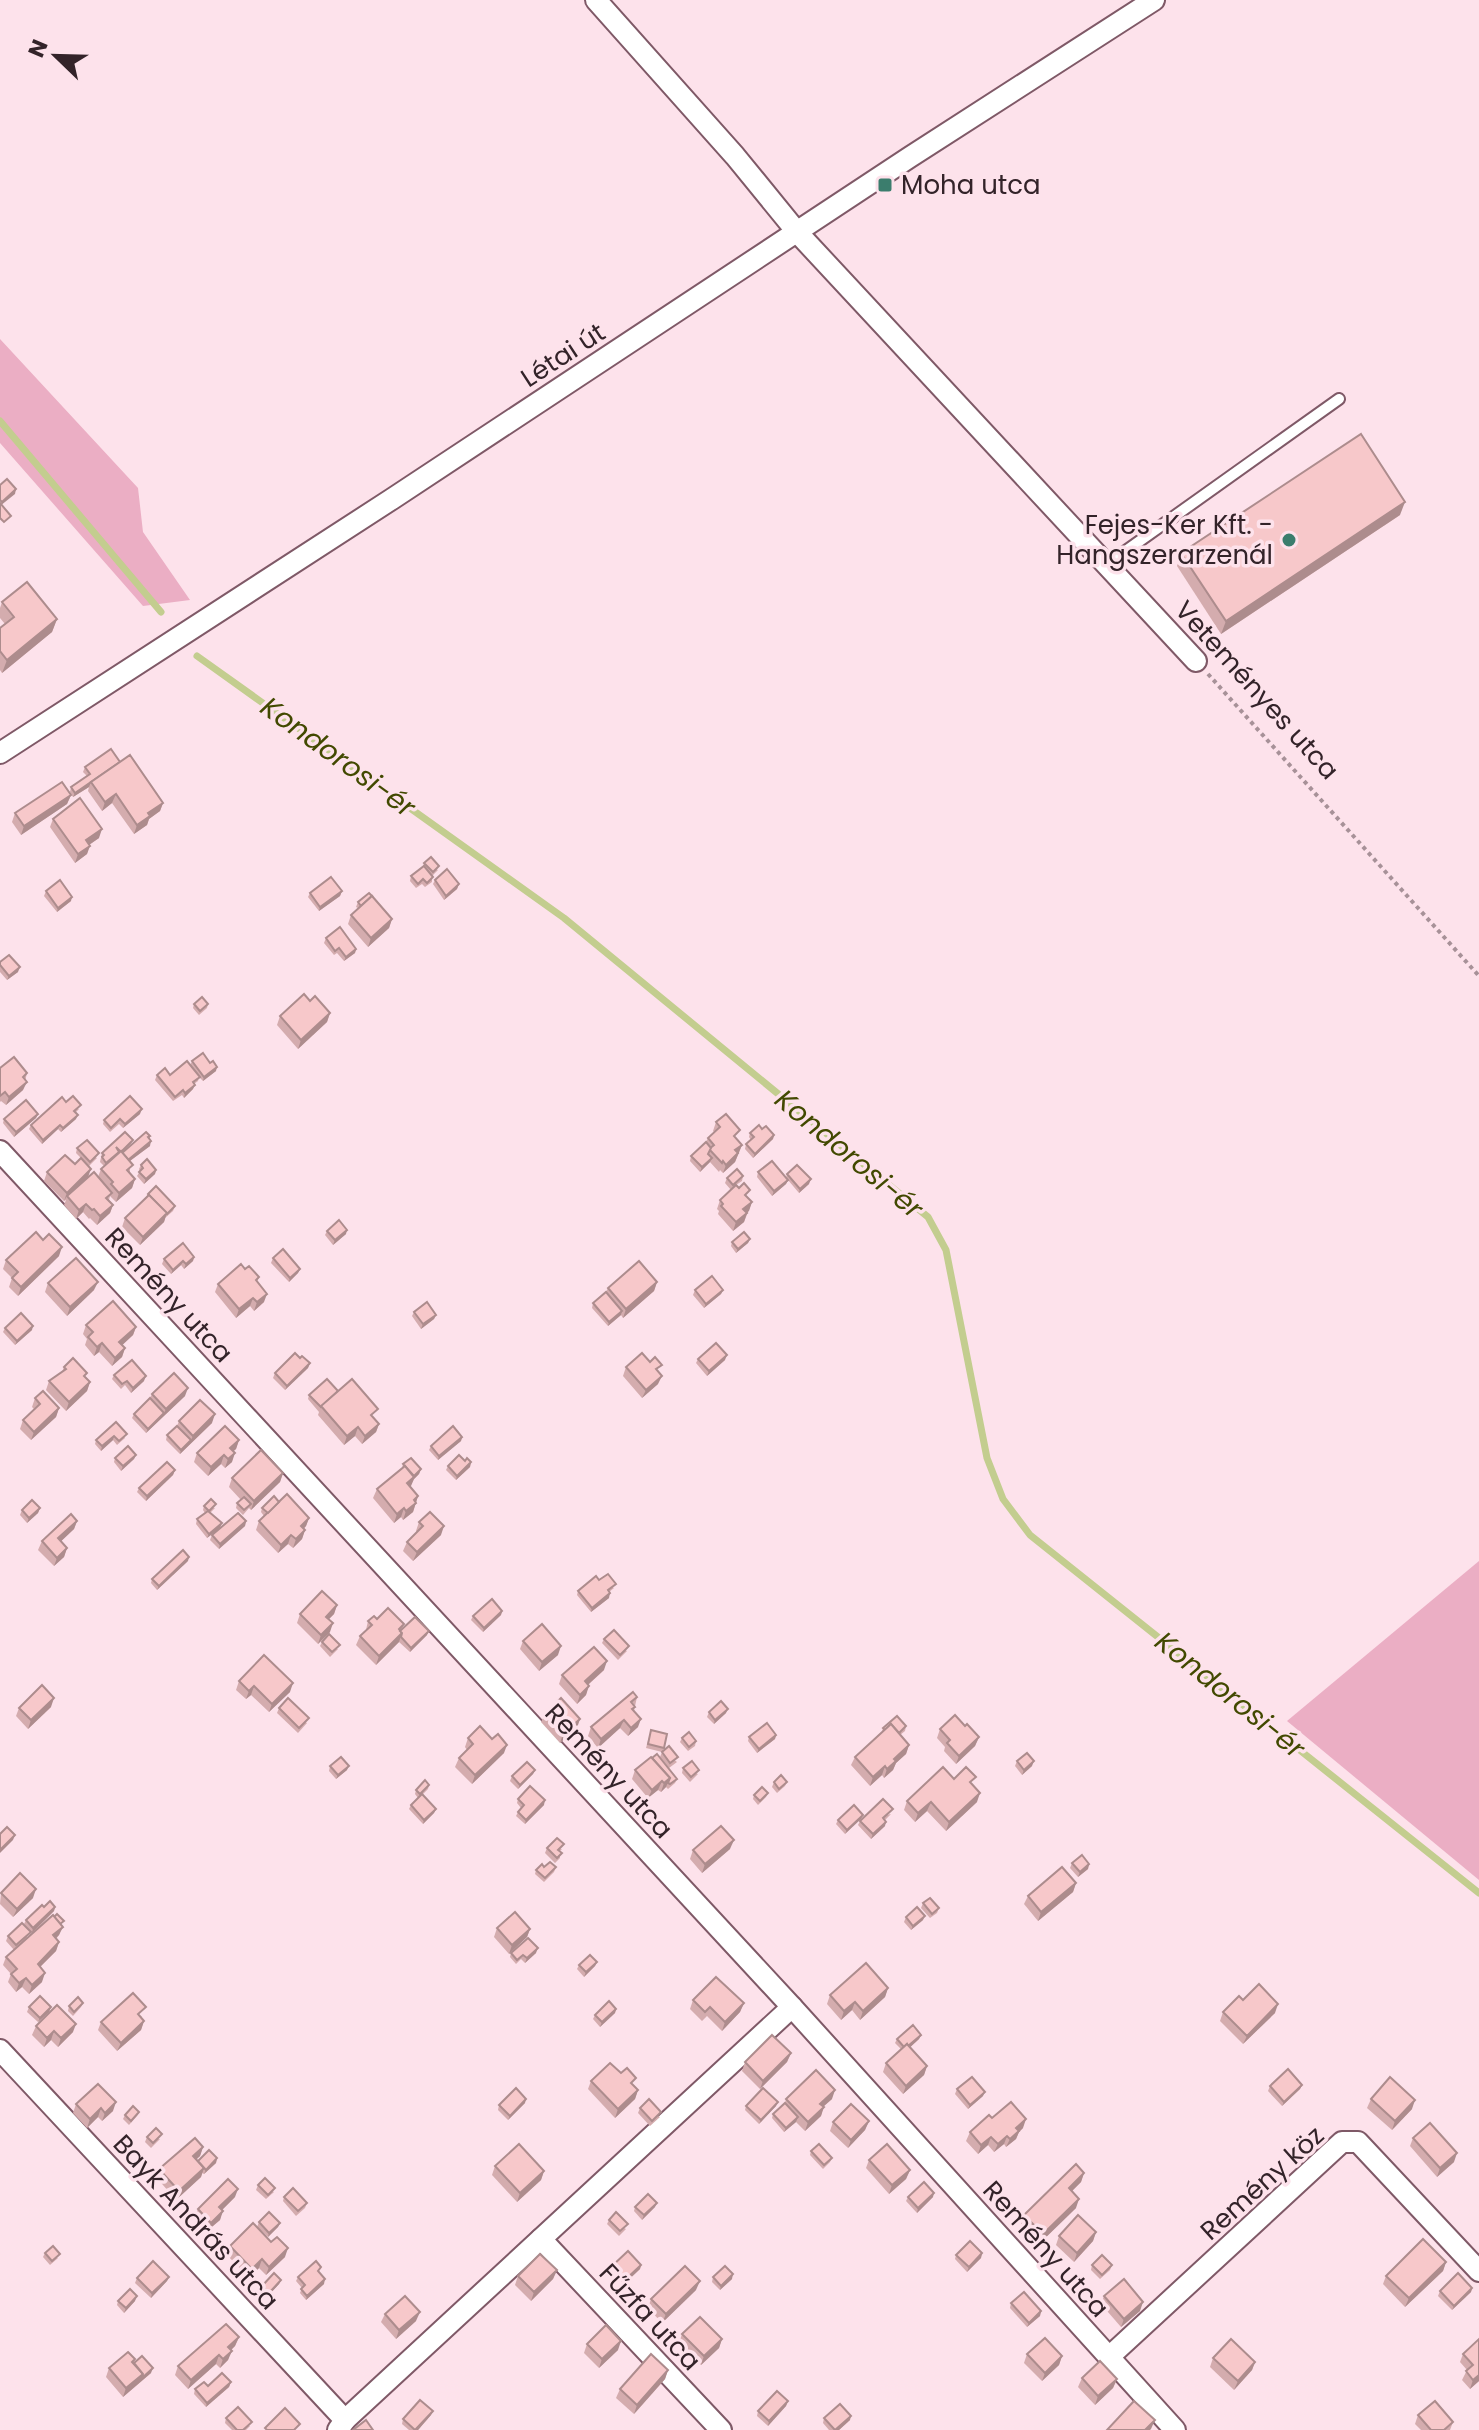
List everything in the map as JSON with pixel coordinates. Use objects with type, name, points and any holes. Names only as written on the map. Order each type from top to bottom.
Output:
[{"type":"street","points":[[596,0],[735,156],[797,232]]},
{"type":"street","name":"Létai út","points":[[0,753],[1154,0]]},
{"type":"street","name":"Veteményes utca","points":[[797,232],[1196,661]]},
{"type":"street","name":"Remény utca","points":[[0,1151],[792,2007],[1175,2430]]},
{"type":"street","points":[[342,2425],[792,2007]]},
{"type":"street","name":"Bayk András utca","points":[[0,2050],[342,2425]]},
{"type":"street","name":"Remény köz","points":[[1109,2357],[1342,2142],[1358,2142],[1479,2271]]},
{"type":"street","name":"Fűzfa utca","points":[[541,2239],[721,2430]]},
{"type":"lane","points":[[1108,566],[1339,399]]},
{"type":"path","name":"Veteményes utca","points":[[1196,661],[1479,976]]},
{"type":"shaded area","points":[[0,339],[138,488],[143,532],[190,600],[143,606],[0,443]]},
{"type":"shaded area","points":[[1479,1561],[1479,1880],[1287,1721]]},
{"type":"building","name":"Fejes-Ker Kft. - Hangszerarzenál","points":[[1361,434],[1405,502],[1226,621],[1181,553]]},
{"type":"building","points":[[7,479],[16,489],[2,502],[0,485]]},
{"type":"building","points":[[0,503],[11,516],[4,522],[0,518]]},
{"type":"building","points":[[27,582],[57,619],[7,660],[0,651],[0,628],[14,617],[2,602]]},
{"type":"building","points":[[111,749],[120,762],[75,793],[71,787],[90,774],[85,767]]},
{"type":"building","points":[[130,755],[163,803],[137,825],[116,794],[105,802],[91,782]]},
{"type":"building","points":[[62,782],[71,795],[24,826],[15,813]]},
{"type":"building","points":[[80,798],[102,829],[86,840],[90,846],[78,854],[53,819]]},
{"type":"building","points":[[431,857],[439,866],[433,872],[424,863]]},
{"type":"building","points":[[424,866],[433,877],[427,883],[423,879],[418,884],[411,876]]},
{"type":"building","points":[[447,869],[459,884],[446,896],[435,880]]},
{"type":"building","points":[[331,877],[342,891],[320,907],[310,893]]},
{"type":"building","points":[[60,880],[72,897],[58,908],[46,891]]},
{"type":"building","points":[[369,893],[372,896],[361,906],[358,902]]},
{"type":"building","points":[[372,896],[392,919],[371,938],[351,915]]},
{"type":"building","points":[[340,927],[356,949],[346,957],[339,948],[335,951],[326,938]]},
{"type":"building","points":[[9,955],[20,967],[9,976],[0,962]]},
{"type":"building","points":[[304,994],[310,1001],[315,996],[330,1013],[301,1040],[280,1016]]},
{"type":"building","points":[[202,997],[208,1004],[200,1011],[194,1004]]},
{"type":"building","points":[[203,1053],[217,1067],[204,1077],[192,1061]]},
{"type":"building","points":[[14,1057],[27,1073],[23,1077],[27,1082],[9,1097],[5,1092],[0,1096],[0,1068]]},
{"type":"building","points":[[187,1061],[200,1077],[185,1093],[183,1090],[175,1097],[157,1075],[165,1068],[170,1075]]},
{"type":"building","points":[[73,1096],[81,1105],[74,1111],[78,1115],[43,1140],[31,1125],[62,1097],[66,1102]]},
{"type":"building","points":[[130,1096],[142,1109],[125,1124],[120,1119],[111,1128],[104,1120]]},
{"type":"building","points":[[26,1100],[38,1114],[16,1132],[4,1119]]},
{"type":"building","points":[[726,1114],[740,1130],[734,1136],[742,1145],[726,1165],[709,1149],[714,1145],[708,1138],[720,1127],[716,1122]]},
{"type":"building","points":[[759,1125],[762,1129],[766,1126],[774,1135],[755,1154],[746,1144],[754,1137],[750,1133]]},
{"type":"building","points":[[125,1132],[133,1140],[121,1152],[116,1147],[119,1152],[106,1163],[102,1153]]},
{"type":"building","points":[[146,1132],[151,1141],[128,1160],[122,1153]]},
{"type":"building","points":[[87,1140],[99,1153],[90,1162],[77,1148]]},
{"type":"building","points":[[706,1142],[711,1148],[708,1154],[712,1158],[702,1167],[691,1156]]},
{"type":"building","points":[[121,1151],[133,1165],[127,1170],[135,1179],[119,1193],[101,1169]]},
{"type":"building","points":[[65,1155],[75,1164],[81,1158],[91,1169],[67,1193],[47,1172]]},
{"type":"building","points":[[147,1159],[156,1170],[146,1179],[139,1172]]},
{"type":"building","points":[[772,1161],[788,1180],[774,1191],[758,1172]]},
{"type":"building","points":[[797,1165],[811,1179],[800,1189],[787,1174]]},
{"type":"building","points":[[737,1169],[743,1176],[733,1185],[727,1178]]},
{"type":"building","points":[[94,1172],[112,1193],[106,1198],[113,1205],[100,1216],[86,1204],[79,1210],[67,1196]]},
{"type":"building","points":[[744,1183],[750,1190],[745,1195],[752,1202],[743,1209],[747,1213],[736,1222],[721,1206],[720,1200],[736,1185],[739,1188]]},
{"type":"building","points":[[156,1186],[175,1206],[167,1214],[148,1194]]},
{"type":"building","points":[[149,1195],[167,1213],[143,1237],[125,1218]]},
{"type":"building","points":[[339,1220],[347,1230],[335,1240],[327,1231]]},
{"type":"building","points":[[36,1232],[43,1240],[49,1234],[62,1247],[21,1287],[12,1278],[18,1272],[6,1260]]},
{"type":"building","points":[[744,1232],[750,1239],[738,1249],[732,1242]]},
{"type":"building","points":[[183,1243],[194,1257],[173,1270],[164,1259]]},
{"type":"building","points":[[283,1249],[300,1269],[290,1278],[273,1258]]},
{"type":"building","points":[[76,1258],[98,1282],[70,1307],[48,1283]]},
{"type":"building","points":[[639,1261],[657,1282],[626,1309],[608,1288]]},
{"type":"building","points":[[241,1264],[245,1269],[249,1266],[259,1277],[256,1280],[267,1294],[257,1302],[253,1298],[239,1309],[218,1284]]},
{"type":"building","points":[[712,1276],[723,1290],[706,1304],[695,1290]]},
{"type":"building","points":[[606,1292],[622,1311],[609,1322],[593,1303]]},
{"type":"building","points":[[113,1301],[136,1327],[119,1342],[125,1348],[115,1358],[102,1343],[97,1347],[88,1337],[93,1332],[86,1325]]},
{"type":"building","points":[[427,1302],[436,1315],[423,1324],[414,1312]]},
{"type":"building","points":[[21,1313],[33,1326],[17,1341],[5,1328]]},
{"type":"building","points":[[716,1343],[727,1355],[709,1371],[698,1359]]},
{"type":"building","points":[[295,1353],[310,1363],[287,1386],[275,1373]]},
{"type":"building","points":[[642,1353],[650,1362],[655,1357],[662,1365],[656,1369],[662,1376],[646,1390],[626,1367]]},
{"type":"building","points":[[73,1358],[87,1373],[84,1376],[90,1382],[69,1402],[49,1381],[66,1369],[64,1367]]},
{"type":"building","points":[[132,1360],[146,1376],[133,1388],[127,1381],[122,1384],[114,1375]]},
{"type":"building","points":[[174,1373],[188,1388],[166,1409],[152,1394]]},
{"type":"building","points":[[327,1379],[338,1391],[321,1407],[309,1395]]},
{"type":"building","points":[[352,1379],[378,1409],[371,1415],[379,1424],[365,1436],[358,1427],[347,1436],[321,1406]]},
{"type":"building","points":[[43,1391],[59,1408],[34,1432],[23,1420],[40,1404],[35,1398]]},
{"type":"building","points":[[150,1398],[164,1413],[148,1429],[134,1414]]},
{"type":"building","points":[[200,1400],[215,1414],[193,1436],[179,1421]]},
{"type":"building","points":[[116,1422],[127,1434],[119,1441],[114,1436],[102,1446],[96,1440]]},
{"type":"building","points":[[177,1426],[191,1440],[181,1450],[167,1435]]},
{"type":"building","points":[[225,1426],[239,1440],[230,1448],[235,1453],[228,1459],[224,1455],[211,1467],[197,1453]]},
{"type":"building","points":[[453,1426],[462,1437],[439,1456],[431,1446]]},
{"type":"building","points":[[128,1446],[136,1455],[123,1466],[115,1458]]},
{"type":"building","points":[[261,1450],[283,1473],[254,1501],[232,1478]]},
{"type":"building","points":[[459,1455],[471,1462],[457,1476],[448,1466]]},
{"type":"building","points":[[411,1458],[421,1469],[414,1476],[403,1464]]},
{"type":"building","points":[[167,1462],[175,1470],[147,1496],[139,1488]]},
{"type":"building","points":[[405,1466],[414,1477],[407,1483],[418,1496],[414,1500],[416,1503],[397,1514],[377,1489]]},
{"type":"building","points":[[287,1494],[309,1518],[301,1526],[305,1530],[296,1539],[291,1535],[281,1545],[259,1521]]},
{"type":"building","points":[[274,1496],[279,1502],[268,1513],[262,1508]]},
{"type":"building","points":[[244,1497],[251,1504],[244,1510],[237,1503]]},
{"type":"building","points":[[211,1499],[216,1504],[209,1511],[204,1506]]},
{"type":"building","points":[[32,1500],[40,1508],[29,1518],[22,1510]]},
{"type":"building","points":[[208,1511],[222,1523],[209,1534],[197,1519]]},
{"type":"building","points":[[430,1512],[444,1526],[417,1552],[407,1542],[423,1526],[419,1522]]},
{"type":"building","points":[[238,1513],[246,1521],[220,1544],[212,1535]]},
{"type":"building","points":[[71,1514],[77,1521],[58,1538],[67,1548],[57,1558],[42,1541]]},
{"type":"building","points":[[183,1550],[189,1557],[159,1586],[152,1579]]},
{"type":"building","points":[[608,1574],[616,1584],[592,1608],[578,1591],[596,1576],[599,1580]]},
{"type":"building","points":[[322,1591],[337,1605],[326,1617],[333,1623],[321,1635],[300,1614]]},
{"type":"building","points":[[492,1599],[502,1611],[484,1628],[473,1616]]},
{"type":"building","points":[[388,1608],[404,1624],[399,1629],[402,1633],[379,1656],[360,1636],[372,1625],[368,1621],[374,1616],[377,1619]]},
{"type":"building","points":[[415,1617],[429,1631],[411,1648],[401,1637],[400,1631]]},
{"type":"building","points":[[542,1624],[561,1646],[542,1662],[523,1641]]},
{"type":"building","points":[[614,1630],[629,1646],[620,1655],[604,1639]]},
{"type":"building","points":[[329,1634],[340,1645],[332,1652],[322,1642]]},
{"type":"building","points":[[594,1647],[607,1661],[585,1681],[589,1686],[580,1695],[562,1675]]},
{"type":"building","points":[[264,1655],[293,1683],[272,1704],[254,1686],[249,1691],[239,1681]]},
{"type":"building","points":[[42,1685],[54,1698],[31,1720],[19,1708]]},
{"type":"building","points":[[633,1692],[637,1697],[631,1702],[635,1707],[632,1709],[641,1719],[631,1728],[624,1720],[601,1739],[591,1727]]},
{"type":"building","points":[[288,1698],[309,1718],[299,1728],[279,1708]]},
{"type":"building","points":[[561,1698],[580,1719],[563,1734],[545,1714]]},
{"type":"building","points":[[721,1701],[728,1709],[715,1720],[709,1712]]},
{"type":"building","points":[[955,1715],[979,1737],[959,1756],[940,1729]]},
{"type":"building","points":[[897,1716],[906,1726],[899,1733],[891,1724],[885,1730],[883,1728]]},
{"type":"building","points":[[767,1723],[776,1735],[759,1749],[749,1737]]},
{"type":"building","points":[[891,1724],[909,1745],[887,1769],[885,1766],[873,1777],[855,1757]]},
{"type":"building","points":[[480,1726],[492,1739],[498,1734],[507,1745],[475,1775],[459,1758],[473,1744],[468,1738]]},
{"type":"building","points":[[651,1730],[667,1734],[664,1748],[648,1744]]},
{"type":"building","points":[[689,1732],[696,1741],[689,1747],[682,1738]]},
{"type":"building","points":[[669,1746],[678,1757],[670,1763],[662,1752]]},
{"type":"building","points":[[1027,1753],[1034,1761],[1024,1770],[1017,1761]]},
{"type":"building","points":[[657,1754],[677,1779],[670,1784],[670,1778],[652,1758]]},
{"type":"building","points":[[341,1757],[349,1766],[338,1775],[330,1766]]},
{"type":"building","points":[[651,1757],[670,1778],[652,1790],[635,1770]]},
{"type":"building","points":[[692,1761],[699,1770],[691,1777],[683,1768]]},
{"type":"building","points":[[527,1762],[535,1770],[520,1785],[512,1776]]},
{"type":"building","points":[[943,1767],[954,1779],[966,1767],[976,1777],[970,1782],[980,1793],[949,1822],[931,1802],[918,1813],[907,1801]]},
{"type":"building","points":[[781,1775],[787,1782],[779,1789],[774,1782]]},
{"type":"building","points":[[425,1780],[429,1785],[420,1794],[416,1790]]},
{"type":"building","points":[[530,1786],[545,1800],[526,1820],[518,1812],[524,1805],[518,1799]]},
{"type":"building","points":[[762,1787],[768,1793],[760,1801],[754,1795]]},
{"type":"building","points":[[422,1794],[436,1809],[424,1820],[411,1805]]},
{"type":"building","points":[[883,1799],[893,1809],[883,1818],[886,1822],[873,1834],[860,1821]]},
{"type":"building","points":[[854,1805],[863,1815],[847,1830],[838,1820]]},
{"type":"building","points":[[721,1826],[734,1840],[705,1864],[693,1850]]},
{"type":"building","points":[[7,1827],[15,1835],[0,1850],[0,1834]]},
{"type":"building","points":[[557,1838],[564,1844],[558,1850],[562,1853],[557,1858],[547,1848]]},
{"type":"building","points":[[1082,1855],[1089,1864],[1080,1872],[1072,1863]]},
{"type":"building","points":[[550,1862],[556,1867],[545,1878],[536,1870]]},
{"type":"building","points":[[1062,1867],[1076,1883],[1041,1912],[1028,1896]]},
{"type":"building","points":[[20,1873],[36,1889],[17,1909],[1,1893]]},
{"type":"building","points":[[930,1898],[939,1908],[932,1914],[923,1903]]},
{"type":"building","points":[[50,1901],[55,1907],[33,1928],[26,1920]]},
{"type":"building","points":[[917,1907],[925,1916],[913,1926],[906,1917]]},
{"type":"building","points":[[515,1912],[530,1929],[512,1945],[497,1928]]},
{"type":"building","points":[[57,1914],[64,1921],[60,1924],[54,1917]]},
{"type":"building","points":[[53,1915],[63,1927],[53,1935],[59,1942],[38,1964],[45,1973],[32,1985],[26,1978],[19,1983],[11,1974],[17,1969],[6,1957]]},
{"type":"building","points":[[22,1923],[31,1932],[16,1945],[8,1936]]},
{"type":"building","points":[[528,1938],[538,1948],[527,1958],[523,1955],[517,1960],[511,1953]]},
{"type":"building","points":[[590,1955],[597,1962],[586,1972],[579,1965]]},
{"type":"building","points":[[866,1963],[888,1988],[863,2011],[855,2002],[844,2011],[830,1995]]},
{"type":"building","points":[[716,1977],[744,2003],[725,2022],[710,2007],[705,2012],[693,2000]]},
{"type":"building","points":[[1259,1984],[1278,2004],[1247,2036],[1223,2012],[1239,1996],[1243,2000]]},
{"type":"building","points":[[133,1993],[146,2007],[138,2014],[144,2021],[121,2043],[101,2022]]},
{"type":"building","points":[[40,1996],[51,2007],[40,2018],[29,2007]]},
{"type":"building","points":[[78,1997],[83,2003],[74,2012],[69,2006]]},
{"type":"building","points":[[609,2001],[616,2009],[602,2022],[595,2015]]},
{"type":"building","points":[[57,2005],[76,2024],[61,2038],[54,2031],[47,2038],[36,2026]]},
{"type":"building","points":[[913,2025],[921,2035],[904,2047],[897,2039]]},
{"type":"building","points":[[772,2035],[791,2053],[763,2081],[745,2062]]},
{"type":"building","points":[[907,2044],[927,2066],[906,2086],[886,2063]]},
{"type":"building","points":[[610,2063],[621,2073],[627,2068],[636,2078],[631,2083],[638,2090],[618,2109],[591,2081]]},
{"type":"building","points":[[1288,2069],[1302,2085],[1284,2102],[1270,2086]]},
{"type":"building","points":[[816,2070],[835,2090],[820,2104],[824,2107],[808,2122],[786,2099]]},
{"type":"building","points":[[972,2077],[985,2092],[970,2105],[957,2089]]},
{"type":"building","points":[[1390,2077],[1415,2100],[1395,2121],[1371,2099]]},
{"type":"building","points":[[98,2084],[116,2102],[105,2113],[101,2108],[90,2119],[76,2104]]},
{"type":"building","points":[[516,2088],[526,2099],[510,2116],[499,2105]]},
{"type":"building","points":[[763,2088],[778,2102],[761,2120],[746,2106]]},
{"type":"building","points":[[649,2099],[661,2112],[652,2121],[640,2108]]},
{"type":"building","points":[[1011,2102],[1026,2119],[1016,2128],[1019,2131],[998,2144],[991,2137],[981,2145],[970,2132],[989,2115],[992,2118]]},
{"type":"building","points":[[785,2103],[798,2117],[786,2128],[773,2114]]},
{"type":"building","points":[[851,2104],[869,2121],[851,2140],[833,2122]]},
{"type":"building","points":[[133,2106],[139,2112],[131,2121],[125,2115]]},
{"type":"building","points":[[1430,2123],[1457,2153],[1440,2168],[1413,2138]]},
{"type":"building","points":[[156,2128],[162,2134],[153,2143],[147,2137]]},
{"type":"building","points":[[195,2138],[203,2147],[193,2156],[204,2168],[179,2191],[159,2169]]},
{"type":"building","points":[[519,2144],[544,2171],[520,2193],[495,2166]]},
{"type":"building","points":[[819,2144],[832,2158],[824,2165],[811,2151]]},
{"type":"building","points":[[887,2144],[910,2170],[892,2185],[869,2160]]},
{"type":"building","points":[[209,2150],[217,2158],[206,2170],[198,2161]]},
{"type":"building","points":[[1076,2164],[1084,2173],[1069,2188],[1079,2199],[1043,2234],[1024,2215]]},
{"type":"building","points":[[265,2178],[275,2188],[268,2195],[258,2185]]},
{"type":"building","points":[[228,2179],[238,2189],[219,2207],[223,2211],[211,2223],[198,2209]]},
{"type":"building","points":[[924,2182],[934,2193],[918,2208],[908,2197]]},
{"type":"building","points":[[293,2188],[307,2203],[298,2211],[284,2197]]},
{"type":"building","points":[[648,2194],[657,2203],[644,2215],[635,2207]]},
{"type":"building","points":[[269,2212],[280,2223],[269,2233],[259,2222]]},
{"type":"building","points":[[616,2212],[628,2224],[620,2231],[609,2220]]},
{"type":"building","points":[[1078,2215],[1096,2232],[1077,2253],[1059,2236]]},
{"type":"building","points":[[253,2223],[271,2242],[277,2237],[288,2248],[269,2267],[262,2259],[252,2269],[230,2246]]},
{"type":"building","points":[[1423,2239],[1446,2262],[1409,2298],[1386,2276]]},
{"type":"building","points":[[970,2241],[982,2253],[969,2267],[956,2255]]},
{"type":"building","points":[[53,2246],[60,2254],[52,2261],[45,2253]]},
{"type":"building","points":[[628,2251],[641,2265],[625,2280],[612,2266]]},
{"type":"building","points":[[540,2254],[557,2270],[534,2292],[518,2276]]},
{"type":"building","points":[[1102,2255],[1112,2265],[1102,2275],[1092,2265]]},
{"type":"building","points":[[153,2261],[169,2277],[152,2293],[137,2278]]},
{"type":"building","points":[[316,2261],[321,2267],[318,2271],[325,2279],[307,2296],[301,2289],[305,2285],[298,2277]]},
{"type":"building","points":[[685,2266],[700,2281],[666,2314],[651,2299]]},
{"type":"building","points":[[725,2266],[733,2274],[721,2286],[713,2277]]},
{"type":"building","points":[[274,2273],[281,2280],[269,2293],[262,2286]]},
{"type":"building","points":[[1458,2273],[1472,2288],[1454,2306],[1440,2291]]},
{"type":"building","points":[[1124,2279],[1143,2302],[1124,2319],[1104,2296]]},
{"type":"building","points":[[130,2289],[137,2296],[126,2308],[118,2301]]},
{"type":"building","points":[[1024,2292],[1041,2311],[1029,2323],[1011,2303]]},
{"type":"building","points":[[405,2296],[420,2312],[399,2330],[385,2314]]},
{"type":"building","points":[[700,2317],[722,2339],[704,2356],[682,2334]]},
{"type":"building","points":[[226,2324],[239,2337],[228,2347],[232,2351],[223,2359],[219,2355],[191,2380],[178,2366]]},
{"type":"building","points":[[606,2325],[621,2341],[602,2359],[587,2344]]},
{"type":"building","points":[[1045,2338],[1062,2356],[1045,2373],[1027,2354]]},
{"type":"building","points":[[1231,2339],[1255,2362],[1238,2381],[1213,2358]]},
{"type":"building","points":[[1479,2339],[1479,2375],[1473,2380],[1466,2371],[1473,2365],[1463,2354]]},
{"type":"building","points":[[128,2352],[143,2374],[126,2388],[109,2368]]},
{"type":"building","points":[[651,2354],[668,2370],[637,2405],[620,2389]]},
{"type":"building","points":[[142,2356],[153,2368],[142,2378],[143,2374],[134,2363]]},
{"type":"building","points":[[1100,2361],[1117,2379],[1098,2396],[1082,2378]]},
{"type":"building","points":[[222,2373],[231,2382],[207,2403],[195,2389],[204,2382],[208,2386]]},
{"type":"building","points":[[777,2391],[788,2401],[769,2421],[758,2411]]},
{"type":"building","points":[[420,2400],[433,2411],[415,2430],[403,2419]]},
{"type":"building","points":[[1134,2401],[1155,2420],[1145,2430],[1107,2430]]},
{"type":"building","points":[[1435,2401],[1453,2422],[1444,2430],[1431,2430],[1418,2415]]},
{"type":"building","points":[[840,2404],[851,2416],[835,2430],[824,2418]]},
{"type":"building","points":[[238,2407],[252,2422],[243,2430],[237,2430],[226,2418]]},
{"type":"building","points":[[285,2408],[300,2424],[294,2430],[267,2430],[265,2428]]},
{"type":"building","points":[[366,2420],[373,2430],[353,2430]]},
{"type":"waterway","name":"Kondorosi-ér","points":[[0,421],[161,612]]},
{"type":"waterway","name":"Kondorosi-ér","points":[[197,656],[564,918],[928,1217],[946,1250],[987,1458],[1003,1499],[1030,1535],[1479,1893]]},
{"type":"place","name":"Moha utca","points":[[885,185]]},
{"type":"place","name":"Fejes-Ker Kft. - Hangszerarzenál","points":[[1289,540]]}]
